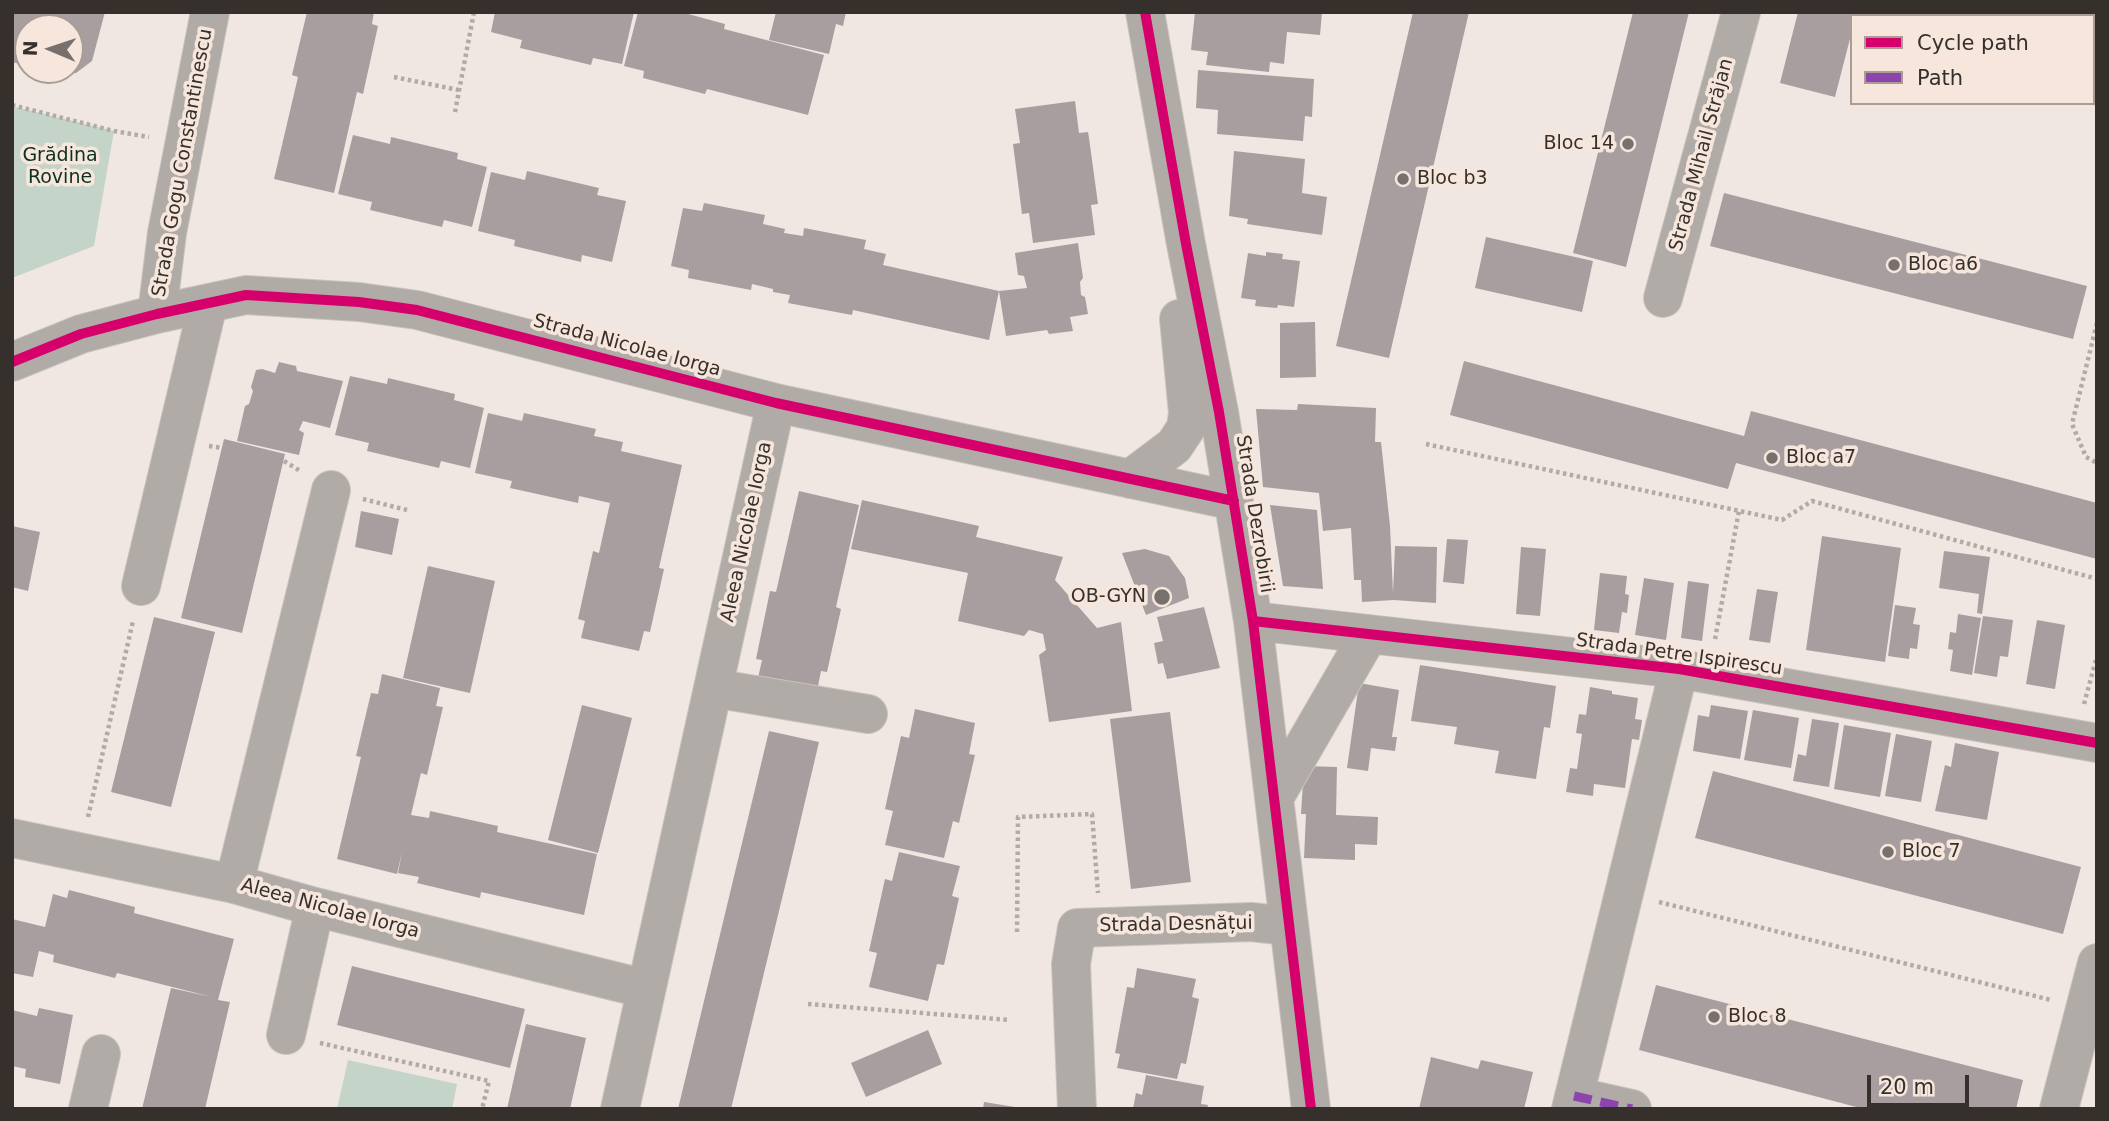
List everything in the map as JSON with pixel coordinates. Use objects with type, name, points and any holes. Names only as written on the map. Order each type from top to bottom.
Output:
[{"type":"street","name":"Strada Gogu Constantinescu","points":[[157,314],[167,233],[210,12]]},
{"type":"street","name":"Strada Dezrobirii","points":[[1145,12],[1219,412],[1253,621],[1311,1109]]},
{"type":"street","name":"Strada Mihail Străjan","points":[[1663,298],[1741,12]]},
{"type":"street","points":[[1129,479],[1174,446],[1185,428],[1188,413],[1177,305],[1186,244]]},
{"type":"street","name":"Strada Nicolae Iorga","points":[[12,362],[81,334],[246,295],[359,302],[417,310],[776,403],[1234,502]]},
{"type":"street","points":[[141,586],[208,304]]},
{"type":"street","name":"Aleea Nicolae Iorga","points":[[620,1109],[776,403]]},
{"type":"street","points":[[234,884],[331,490]]},
{"type":"street","name":"Strada Petre Ispirescu","points":[[1253,621],[1693,672],[2086,741]]},
{"type":"street","points":[[1274,798],[1369,634]]},
{"type":"street","points":[[1632,1109],[1573,1102],[1624,893],[1693,672]]},
{"type":"street","points":[[713,688],[868,714]]},
{"type":"street","name":"Aleea Nicolae Iorga","points":[[12,838],[234,884],[315,907],[646,989]]},
{"type":"street","points":[[286,1035],[315,907]]},
{"type":"street","name":"Strada Desnățui","points":[[1077,1109],[1071,964],[1077,928],[1251,922],[1289,926]]},
{"type":"street","points":[[2059,1109],[2097,963]]},
{"type":"street","points":[[89,1109],[101,1054]]},
{"type":"path","points":[[455,112],[474,12]]},
{"type":"path","points":[[394,77],[459,90]]},
{"type":"path","points":[[12,105],[114,131],[184,144]]},
{"type":"path","points":[[2097,323],[2072,424],[2086,457],[2097,463]]},
{"type":"path","points":[[1426,444],[1782,520],[1812,501],[2097,579]]},
{"type":"path","points":[[1693,672],[1739,511]]},
{"type":"path","points":[[80,851],[141,586]]},
{"type":"path","points":[[2086,741],[2097,656]]},
{"type":"path","points":[[1017,932],[1018,817],[1092,814],[1101,927]]},
{"type":"path","points":[[1624,893],[2085,1008]]},
{"type":"path","points":[[808,1004],[1010,1020]]},
{"type":"path","points":[[286,1035],[489,1081],[482,1109]]},
{"type":"green space","name":"Grădina Rovine","points":[[12,106],[114,131],[94,246],[12,278]]},
{"type":"green space","points":[[348,1060],[457,1084],[452,1109],[337,1109]]},
{"type":"building","points":[[12,12],[105,12],[92,61],[84,67],[84,14],[14,14],[12,62]]},
{"type":"building","points":[[307,12],[374,12],[372,24],[378,26],[363,94],[357,92],[334,193],[274,179],[298,77],[292,75]]},
{"type":"building","points":[[495,12],[634,12],[622,64],[593,58],[591,65],[520,48],[522,40],[491,32]]},
{"type":"building","points":[[638,12],[681,12],[725,24],[724,29],[824,55],[808,115],[707,89],[705,94],[643,78],[644,71],[624,66]]},
{"type":"building","points":[[776,12],[846,12],[843,26],[836,24],[829,54],[769,40]]},
{"type":"building","points":[[1195,12],[1322,12],[1320,35],[1287,32],[1284,64],[1270,62],[1269,72],[1206,65],[1208,52],[1191,50]]},
{"type":"building","name":"Bloc b3","points":[[1413,12],[1469,12],[1389,358],[1336,346]]},
{"type":"building","name":"Bloc 14","points":[[1633,12],[1689,12],[1626,267],[1573,253]]},
{"type":"building","points":[[1798,12],[1856,12],[1850,14],[1850,39],[1835,97],[1780,83]]},
{"type":"building","points":[[1956,12],[1963,14],[1866,14]]},
{"type":"building","points":[[2095,48],[2097,49],[2097,106],[2093,105]]},
{"type":"building","points":[[1198,70],[1314,79],[1312,117],[1305,116],[1303,141],[1217,134],[1218,110],[1196,108]]},
{"type":"building","points":[[1075,101],[1079,133],[1088,132],[1089,138],[1098,204],[1091,205],[1095,235],[1033,243],[1029,213],[1022,214],[1013,144],[1020,143],[1015,109]]},
{"type":"building","points":[[353,135],[390,144],[391,137],[458,153],[457,159],[487,167],[472,227],[444,220],[442,227],[370,210],[372,202],[338,194]]},
{"type":"building","points":[[1234,151],[1305,159],[1302,193],[1327,197],[1322,235],[1247,224],[1248,219],[1229,216]]},
{"type":"building","points":[[527,171],[599,188],[597,195],[626,201],[612,262],[582,255],[581,262],[514,246],[515,240],[478,231],[491,172],[525,180]]},
{"type":"building","name":"Bloc a6","points":[[1724,193],[2087,286],[2073,339],[1710,246]]},
{"type":"building","points":[[704,203],[765,215],[763,224],[785,229],[784,233],[803,236],[804,228],[866,240],[864,249],[886,254],[883,265],[999,291],[989,340],[853,310],[852,315],[788,303],[790,295],[752,284],[751,290],[688,278],[689,270],[671,266],[683,208],[702,211]]},
{"type":"building","points":[[1486,237],[1593,261],[1582,312],[1475,288]]},
{"type":"building","points":[[1078,243],[1083,278],[1080,282],[1081,295],[1085,297],[1088,314],[1070,317],[1073,331],[1049,334],[1047,330],[1006,336],[999,291],[1027,288],[1024,276],[1018,275],[1015,253]]},
{"type":"building","points":[[1266,252],[1283,254],[1282,259],[1300,261],[1294,307],[1255,306],[1256,300],[1241,298],[1248,253],[1266,256]]},
{"type":"building","points":[[1315,322],[1316,377],[1280,378],[1280,323]]},
{"type":"building","name":"Bloc a7","points":[[1464,361],[1744,436],[1751,411],[2097,503],[2097,559],[1736,463],[1728,489],[1450,415]]},
{"type":"building","points":[[279,362],[296,366],[297,371],[343,381],[330,428],[303,421],[299,430],[304,433],[299,455],[237,441],[245,406],[249,404],[253,391],[251,387],[256,370],[275,373]]},
{"type":"building","points":[[350,376],[387,384],[388,378],[455,394],[454,400],[484,408],[470,468],[441,461],[439,468],[367,451],[369,443],[335,435]]},
{"type":"building","points":[[1298,404],[1376,408],[1375,442],[1381,442],[1390,526],[1393,593],[1395,546],[1437,547],[1436,603],[1394,600],[1362,602],[1361,580],[1354,580],[1351,528],[1323,531],[1319,493],[1263,487],[1256,409],[1297,410]]},
{"type":"building","points":[[488,413],[522,421],[524,413],[596,429],[594,436],[623,442],[621,451],[682,465],[659,568],[664,569],[650,632],[644,631],[639,651],[581,638],[585,621],[578,619],[593,551],[599,553],[610,503],[579,496],[578,503],[510,488],[512,481],[475,473]]},
{"type":"building","points":[[224,439],[285,454],[242,633],[181,618]]},
{"type":"building","points":[[799,491],[859,505],[836,607],[841,609],[827,672],[821,671],[817,691],[758,678],[762,660],[756,659],[770,591],[776,592]]},
{"type":"building","points":[[862,500],[979,526],[976,537],[1063,557],[1055,580],[1097,628],[1121,622],[1132,711],[1049,722],[1039,655],[1046,650],[1043,634],[1029,630],[1024,636],[958,621],[968,573],[851,549]]},
{"type":"building","points":[[1270,505],[1317,510],[1323,589],[1283,586]]},
{"type":"building","points":[[361,511],[399,519],[392,555],[355,547]]},
{"type":"building","points":[[12,526],[40,532],[28,591],[12,587]]},
{"type":"building","points":[[1822,536],[1901,548],[1885,662],[1806,650]]},
{"type":"building","points":[[1447,539],[1468,540],[1464,584],[1443,582]]},
{"type":"building","points":[[1521,547],[1546,549],[1540,616],[1516,614]]},
{"type":"building","points":[[1145,549],[1169,556],[1185,578],[1189,598],[1146,615],[1122,553]]},
{"type":"building","points":[[1944,551],[1990,557],[1982,614],[1977,613],[1979,594],[1939,588]]},
{"type":"building","points":[[428,566],[495,581],[470,693],[403,678]]},
{"type":"building","points":[[1600,573],[1627,576],[1627,613],[1622,612],[1619,633],[1594,630]]},
{"type":"building","points":[[1644,578],[1674,583],[1666,640],[1635,635]]},
{"type":"building","points":[[1688,581],[1709,584],[1702,641],[1681,638]]},
{"type":"building","points":[[1757,589],[1778,592],[1770,643],[1749,640]]},
{"type":"building","points":[[1895,605],[1916,608],[1913,624],[1920,625],[1917,649],[1910,648],[1909,659],[1888,656]]},
{"type":"building","points":[[1204,607],[1220,668],[1167,679],[1163,663],[1158,664],[1154,643],[1163,641],[1157,617]]},
{"type":"building","points":[[1958,614],[1981,618],[1972,675],[1950,671],[1953,650],[1948,649],[1950,632],[1956,633]]},
{"type":"building","points":[[1983,616],[2013,620],[2008,657],[2000,656],[1997,677],[1974,673]]},
{"type":"building","points":[[154,617],[215,632],[171,807],[111,792]]},
{"type":"building","points":[[2037,620],[2065,625],[2055,689],[2026,684]]},
{"type":"building","points":[[1420,665],[1556,686],[1550,728],[1544,727],[1536,779],[1495,773],[1499,751],[1454,744],[1457,727],[1411,721]]},
{"type":"building","points":[[382,674],[440,688],[436,706],[443,707],[427,775],[421,773],[411,815],[429,818],[430,811],[498,826],[497,832],[597,854],[584,915],[481,892],[480,898],[417,883],[419,877],[398,873],[402,852],[397,874],[337,859],[361,757],[356,756],[371,693],[378,694]]},
{"type":"building","points":[[1359,683],[1399,690],[1392,737],[1397,737],[1395,751],[1371,748],[1368,771],[1347,768]]},
{"type":"building","points":[[1590,687],[1638,698],[1635,719],[1642,720],[1639,740],[1632,739],[1625,788],[1594,784],[1593,796],[1566,792],[1570,768],[1577,769],[1582,734],[1576,733],[1579,714],[1586,715]]},
{"type":"building","points":[[582,705],[632,718],[598,853],[548,840]]},
{"type":"building","points":[[1711,705],[1748,711],[1740,759],[1693,751],[1698,715],[1709,717]]},
{"type":"building","points":[[915,709],[975,723],[969,754],[975,755],[959,823],[953,821],[944,858],[885,845],[893,811],[885,809],[901,736],[909,738]]},
{"type":"building","points":[[1753,710],[1799,718],[1791,768],[1744,760]]},
{"type":"building","points":[[1170,712],[1191,882],[1131,889],[1110,719]]},
{"type":"building","points":[[1812,719],[1839,723],[1829,787],[1793,781],[1798,754],[1806,756]]},
{"type":"building","points":[[1844,725],[1891,733],[1880,797],[1834,789]]},
{"type":"building","points":[[769,731],[819,742],[787,878],[731,1109],[678,1109]]},
{"type":"building","points":[[1896,734],[1932,741],[1921,802],[1885,796]]},
{"type":"building","points":[[1955,743],[1999,752],[1987,820],[1935,811],[1945,765],[1951,767]]},
{"type":"building","points":[[1304,766],[1337,767],[1336,815],[1378,817],[1377,845],[1355,844],[1355,860],[1304,858],[1306,814],[1301,814]]},
{"type":"building","name":"Bloc 7","points":[[1713,771],[2081,867],[2063,934],[1695,838]]},
{"type":"building","points":[[899,852],[960,866],[952,896],[959,898],[944,965],[937,964],[928,1001],[869,987],[877,953],[869,951],[885,879],[892,881]]},
{"type":"building","points":[[69,890],[135,907],[134,913],[234,939],[218,1000],[230,1002],[205,1109],[142,1109],[171,988],[212,997],[117,973],[115,978],[53,962],[54,955],[39,951],[33,977],[12,973],[12,919],[45,927],[53,894],[67,898]]},
{"type":"building","points":[[352,966],[525,1009],[510,1068],[337,1025]]},
{"type":"building","points":[[1137,968],[1196,979],[1192,997],[1199,999],[1186,1064],[1181,1063],[1177,1079],[1117,1068],[1120,1054],[1115,1053],[1127,987],[1134,988]]},
{"type":"building","name":"Bloc 8","points":[[1656,985],[2023,1080],[2016,1109],[1864,1109],[1639,1050]]},
{"type":"building","points":[[39,1008],[73,1015],[60,1084],[25,1077],[26,1069],[12,1066],[12,1010],[37,1016]]},
{"type":"building","points":[[526,1024],[586,1038],[570,1109],[507,1109]]},
{"type":"building","points":[[928,1030],[942,1064],[866,1097],[851,1063]]},
{"type":"building","points":[[1431,1057],[1478,1069],[1481,1060],[1533,1072],[1524,1109],[1419,1109]]},
{"type":"building","points":[[1146,1075],[1204,1086],[1201,1104],[1208,1105],[1207,1109],[1133,1109],[1136,1093],[1142,1095]]},
{"type":"building","points":[[984,1102],[1015,1107],[1015,1109],[983,1109]]},
{"type":"marked path","points":[[1574,1096],[1632,1109]]},
{"type":"cycle path","points":[[1145,12],[1219,412],[1253,621],[1311,1109]]},
{"type":"cycle path","points":[[12,362],[81,334],[246,295],[359,302],[417,310],[776,403],[1234,501]]},
{"type":"cycle path","points":[[1253,621],[1679,669],[2097,743]]},
{"type":"place","name":"Bloc 14","points":[[1628,144]]},
{"type":"place","name":"Bloc b3","points":[[1403,179]]},
{"type":"place","name":"Bloc a6","points":[[1894,265]]},
{"type":"place","name":"Bloc a7","points":[[1772,458]]},
{"type":"place","name":"OB-GYN","points":[[1162,597]]},
{"type":"place","name":"Bloc 7","points":[[1888,852]]},
{"type":"place","name":"Bloc 8","points":[[1714,1017]]}]
